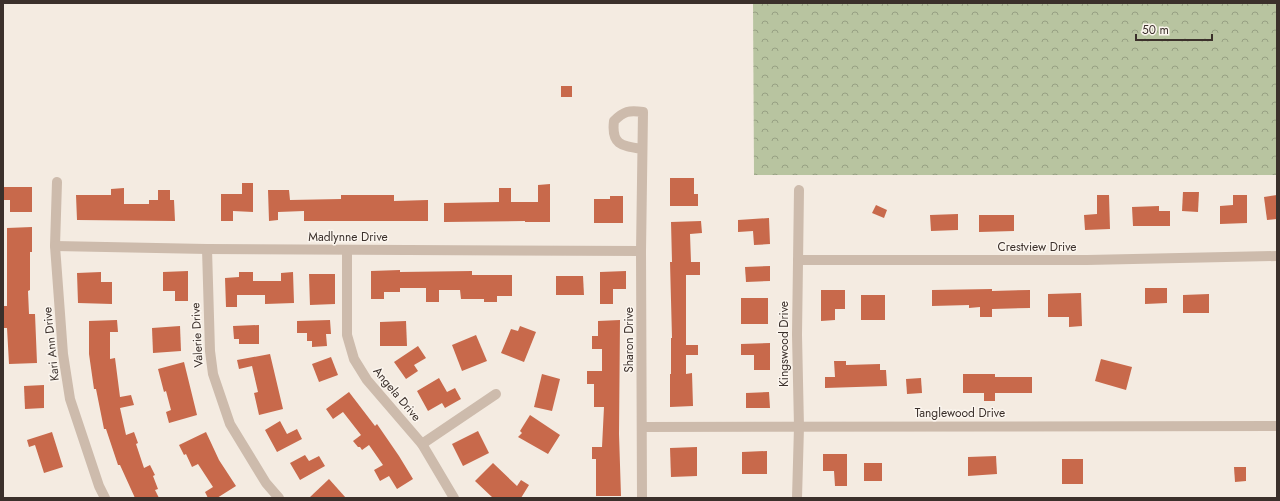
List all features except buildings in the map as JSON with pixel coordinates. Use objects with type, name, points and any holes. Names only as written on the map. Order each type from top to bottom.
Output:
[{"type":"street","name":"Sharon Drive","points":[[642,149],[642,498]]},
{"type":"street","name":"Kari Ann Drive","points":[[57,182],[55,246],[63,354],[70,399],[99,486],[105,498]]},
{"type":"street","name":"Kingswood Drive","points":[[797,498],[799,190]]},
{"type":"street","name":"Madlynne Drive","points":[[55,246],[207,249],[489,249],[641,251]]},
{"type":"street","name":"Valerie Drive","points":[[207,249],[210,351],[213,374],[230,424],[266,483],[279,498]]},
{"type":"street","name":"Angela Drive","points":[[347,250],[347,335],[354,359],[367,380],[422,444],[454,498]]},
{"type":"street","name":"Crestview Drive","points":[[798,260],[1064,260],[1277,256]]},
{"type":"street","points":[[422,444],[496,394]]},
{"type":"street","name":"Tanglewood Drive","points":[[642,428],[1277,426]]},
{"type":"green space","points":[[753,3],[1277,3],[1277,175],[754,175]]}]
